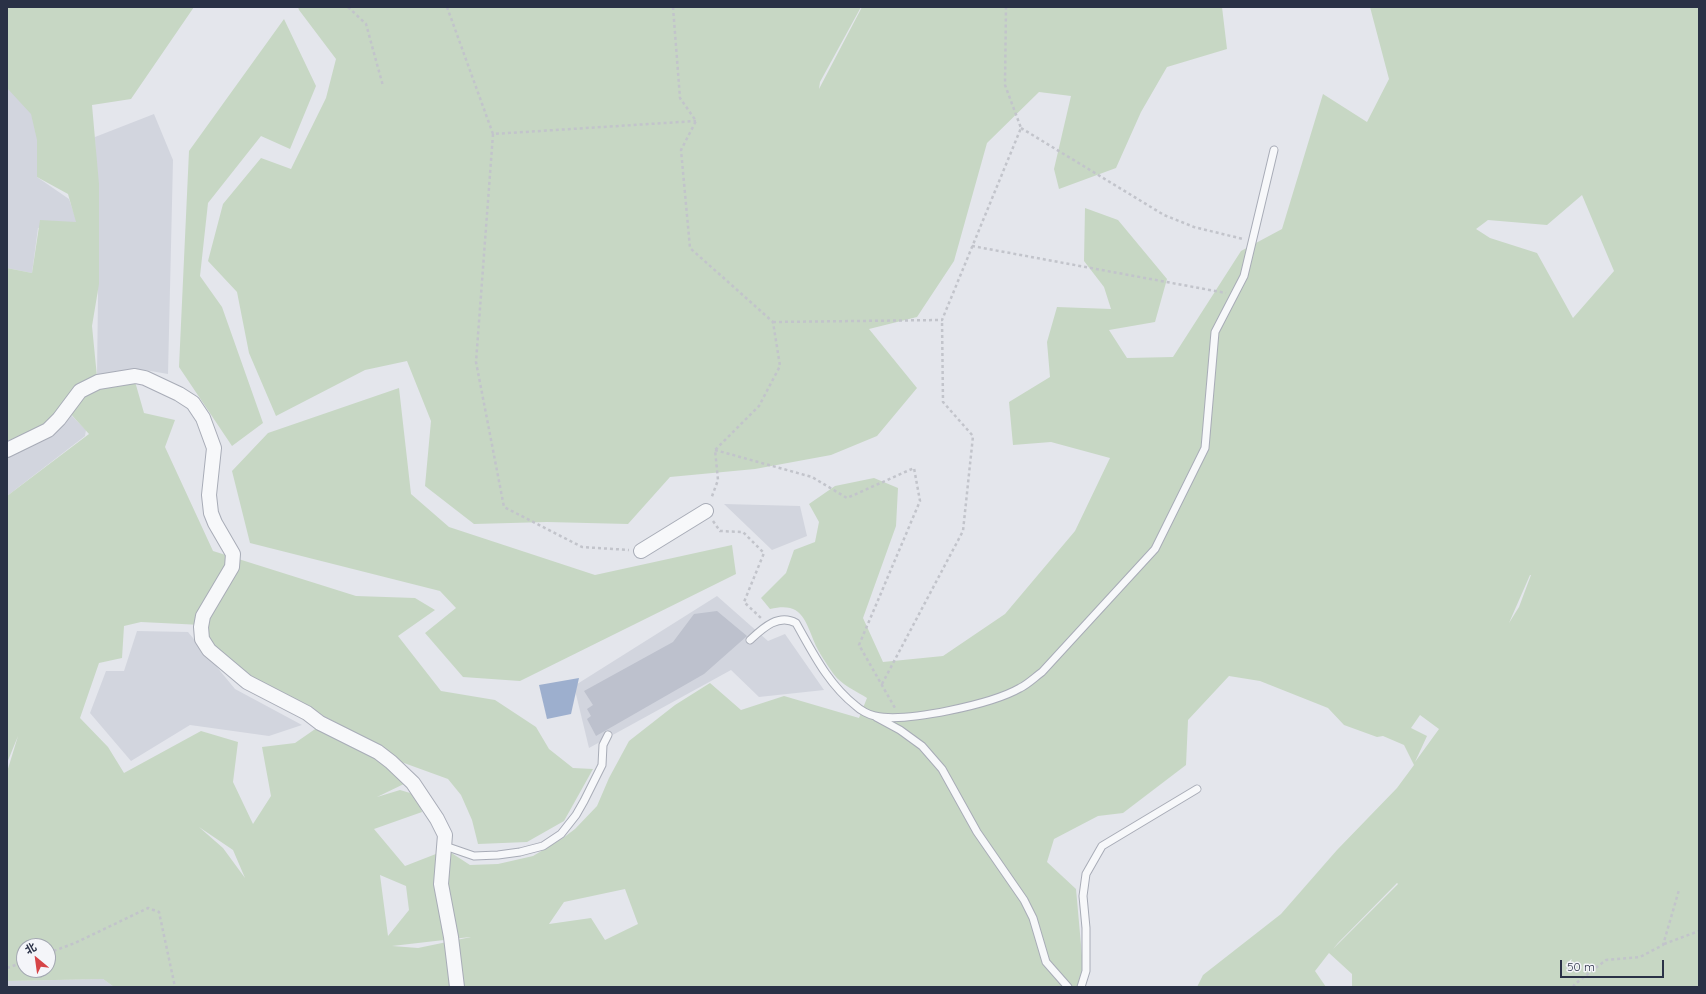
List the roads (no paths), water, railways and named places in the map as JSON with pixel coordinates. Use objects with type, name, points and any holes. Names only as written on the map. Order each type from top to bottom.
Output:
[{"type":"street","points":[[7,450],[48,430],[59,419],[74,396],[86,386],[98,382],[135,376],[145,378],[179,394],[193,403],[203,418],[214,448],[208,495],[211,513],[215,523],[233,554],[232,567],[203,616],[201,627],[202,639],[209,650],[247,682],[307,713],[320,723],[378,752],[413,783],[438,819],[445,834],[440,884],[451,937],[457,987]]},
{"type":"street","points":[[642,551],[706,511]]},
{"type":"lane","points":[[874,716],[901,717],[951,711],[985,702],[1020,688],[1042,672],[1155,549],[1205,448],[1215,332],[1244,276],[1274,150]]},
{"type":"lane","points":[[750,640],[776,621],[785,619],[796,623],[818,664],[836,687],[857,707],[900,730],[922,746],[942,769],[976,832],[1024,900],[1033,918],[1046,962],[1068,987]]},
{"type":"lane","points":[[445,846],[474,856],[520,852],[543,846],[560,834],[576,815],[602,765],[603,745],[608,735]]},
{"type":"lane","points":[[1081,987],[1086,971],[1086,928],[1083,896],[1086,874],[1102,846],[1197,789]]},
{"type":"water","points":[[579,678],[571,714],[547,719],[539,685]]}]
